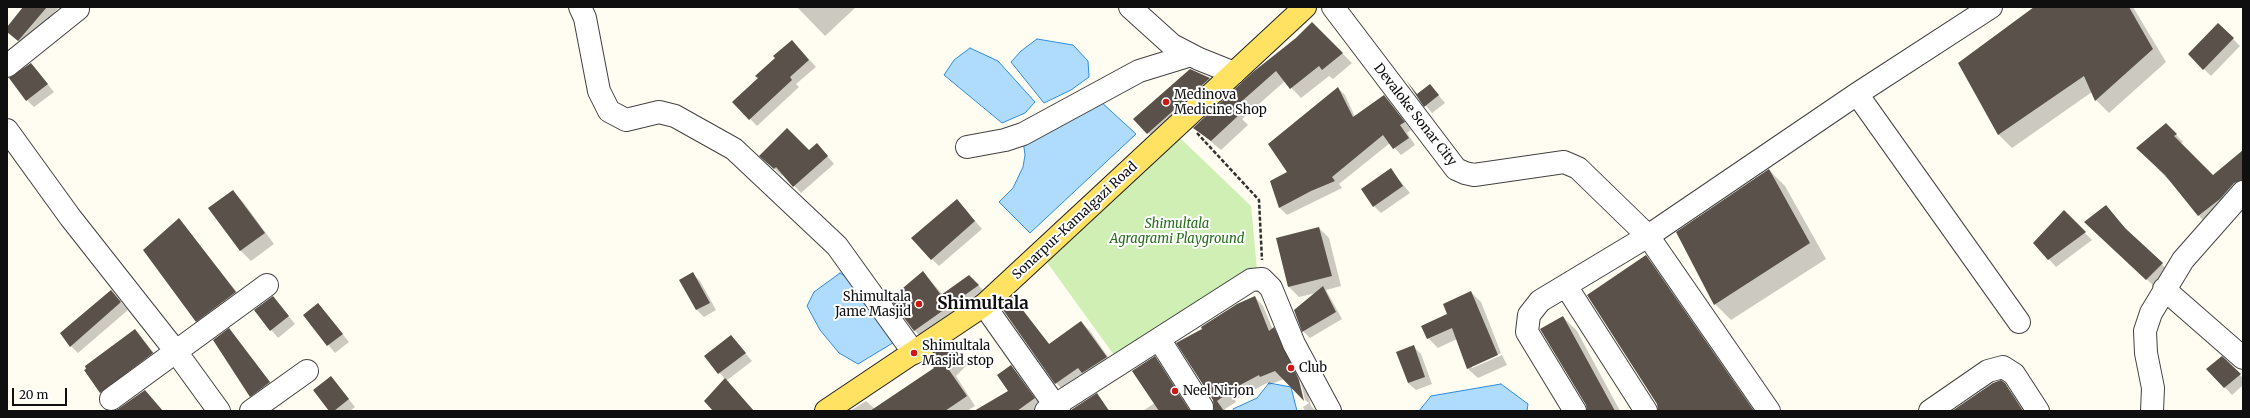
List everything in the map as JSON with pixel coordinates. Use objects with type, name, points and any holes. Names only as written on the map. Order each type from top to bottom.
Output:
[{"type":"main road","name":"Sonarpur-Kamalgazi Road","points":[[826,411],[984,305],[1305,7]]},
{"type":"street","points":[[580,7],[584,18],[599,91],[609,111],[626,120],[659,112],[675,116],[734,149],[837,246],[914,353]]},
{"type":"street","points":[[1130,7],[1172,45],[1191,55],[1234,73]]},
{"type":"street","name":"Devaloke Sonar City","points":[[1333,7],[1456,169],[1464,173],[1474,175],[1564,162],[1578,168],[1648,236],[1770,411]]},
{"type":"street","points":[[1575,411],[1527,332],[1529,315],[1540,302],[1648,236],[1857,94],[1991,7]]},
{"type":"street","points":[[7,66],[78,10]]},
{"type":"street","points":[[967,147],[1005,140],[1024,134],[1139,70],[1191,55]]},
{"type":"street","points":[[1857,94],[2019,322]]},
{"type":"street","points":[[7,130],[70,217],[176,352],[219,411]]},
{"type":"street","points":[[2152,411],[2153,388],[2145,331],[2151,313],[2164,289],[2183,260],[2243,192]]},
{"type":"street","points":[[984,305],[1053,409],[1251,280],[1262,279],[1271,288],[1294,344],[1330,411]]},
{"type":"street","points":[[111,398],[267,285]]},
{"type":"street","points":[[1566,286],[1646,411]]},
{"type":"street","points":[[2164,289],[2243,358]]},
{"type":"street","points":[[1159,339],[1202,407]]},
{"type":"street","points":[[1930,411],[1988,371],[2003,367],[2014,374],[2038,411]]},
{"type":"street","points":[[251,411],[307,371]]},
{"type":"path","points":[[1184,120],[1259,200],[1262,279]]},
{"type":"green space","name":"Shimultala Agragrami Playground","points":[[1177,135],[1251,206],[1257,269],[1238,275],[1114,355],[1046,261]]},
{"type":"water","points":[[1037,39],[1073,45],[1088,61],[1089,77],[1071,90],[1044,103],[1011,62],[1021,51]]},
{"type":"water","points":[[970,48],[998,61],[1035,102],[1025,113],[1002,123],[944,75],[954,60]]},
{"type":"water","points":[[1099,100],[1136,134],[1030,233],[999,202],[1013,188],[1023,167],[1025,155],[1023,140]]},
{"type":"water","points":[[840,273],[851,280],[896,341],[858,364],[839,353],[820,330],[807,306],[814,292]]},
{"type":"water","points":[[1269,383],[1291,387],[1297,411],[1234,411],[1233,409],[1257,398]]},
{"type":"water","points":[[1501,384],[1528,404],[1527,411],[1419,411],[1431,396]]},
{"type":"building","points":[[23,7],[47,7],[18,41],[7,32],[7,27]]},
{"type":"building","points":[[2034,7],[2129,7],[2153,49],[2095,101],[2084,76],[1998,135],[1958,63]]},
{"type":"building","points":[[1312,22],[1343,53],[1322,70],[1319,66],[1290,89],[1276,71],[1233,109],[1239,115],[1211,141],[1193,128],[1253,72],[1296,38]]},
{"type":"building","points":[[2218,23],[2234,38],[2203,70],[2188,54]]},
{"type":"building","points":[[792,40],[809,60],[790,77],[792,80],[749,120],[732,102],[758,78],[755,76],[775,58],[773,56]]},
{"type":"building","points":[[31,63],[48,84],[26,101],[9,78]]},
{"type":"building","points":[[1190,69],[1210,78],[1147,134],[1133,119]]},
{"type":"building","points":[[1406,80],[1417,94],[1430,84],[1439,95],[1424,107]]},
{"type":"building","points":[[1338,87],[1353,117],[1384,95],[1405,122],[1400,125],[1409,138],[1393,149],[1383,135],[1332,177],[1335,181],[1311,191],[1279,208],[1270,181],[1287,172],[1268,144]]},
{"type":"building","points":[[2166,123],[2177,134],[2174,136],[2213,175],[2243,150],[2243,180],[2234,183],[2220,199],[2198,216],[2165,175],[2136,148]]},
{"type":"building","points":[[787,128],[809,150],[817,143],[828,156],[793,187],[776,167],[774,169],[759,156]]},
{"type":"building","points":[[1391,168],[1403,186],[1373,207],[1361,189]]},
{"type":"building","points":[[1769,169],[1810,243],[1714,305],[1676,232]]},
{"type":"building","points":[[233,190],[265,233],[240,251],[208,208]]},
{"type":"building","points":[[957,199],[975,221],[931,260],[911,238]]},
{"type":"building","points":[[2106,205],[2125,228],[2163,263],[2146,280],[2084,222]]},
{"type":"building","points":[[2064,210],[2086,232],[2048,260],[2033,243]]},
{"type":"building","points":[[179,218],[236,292],[196,322],[143,250]]},
{"type":"building","points":[[1319,227],[1332,276],[1288,287],[1276,238]]},
{"type":"building","points":[[1646,255],[1754,411],[1658,411],[1657,404],[1587,295]]},
{"type":"building","name":"Shimultala Jame Masjid","points":[[923,271],[941,295],[969,275],[979,285],[914,331],[890,299]]},
{"type":"building","points":[[693,272],[710,303],[696,310],[679,280]]},
{"type":"building","points":[[1323,286],[1336,312],[1302,332],[1294,310]]},
{"type":"building","points":[[111,290],[121,302],[70,347],[60,333]]},
{"type":"building","points":[[1471,291],[1498,355],[1467,369],[1452,328],[1427,339],[1421,326],[1447,314],[1443,304]]},
{"type":"building","points":[[273,296],[289,316],[270,331],[254,310]]},
{"type":"building","points":[[1012,296],[1049,344],[1081,321],[1107,357],[1082,373],[1078,368],[1055,384],[1001,307]]},
{"type":"building","points":[[1255,296],[1269,331],[1274,327],[1299,380],[1304,401],[1275,371],[1260,377],[1259,375],[1227,392],[1228,393],[1217,401],[1224,411],[1214,411],[1213,400],[1176,343],[1202,329],[1201,327],[1237,304]]},
{"type":"building","points":[[318,303],[343,334],[327,346],[303,315]]},
{"type":"building","points":[[1563,316],[1615,411],[1587,411],[1586,405],[1540,329]]},
{"type":"building","points":[[229,328],[270,382],[250,397],[213,340]]},
{"type":"building","points":[[135,329],[153,353],[100,393],[84,370],[86,369],[85,366]]},
{"type":"building","points":[[731,335],[746,353],[718,374],[704,356]]},
{"type":"building","points":[[951,342],[959,355],[947,367],[967,396],[945,411],[870,411],[934,368],[927,358]]},
{"type":"building","points":[[1414,345],[1425,377],[1408,383],[1396,352]]},
{"type":"building","points":[[1155,356],[1190,411],[1159,411],[1132,371]]},
{"type":"building","points":[[2222,356],[2241,374],[2224,388],[2206,369]]},
{"type":"building","points":[[1011,365],[1035,398],[1017,411],[974,411],[1008,391],[997,375]]},
{"type":"building","points":[[331,376],[349,399],[334,411],[329,411],[313,390]]},
{"type":"building","points":[[725,378],[754,411],[713,411],[704,401]]},
{"type":"building","points":[[2001,380],[2005,383],[2023,411],[1952,411],[1993,383]]},
{"type":"building","points":[[145,390],[163,411],[114,411],[118,409]]},
{"type":"building","points":[[1097,393],[1109,411],[1071,411],[1071,410]]},
{"type":"place","name":"Medinova Medicine Shop","points":[[1166,102]]},
{"type":"place","name":"Shimultala Jame Masjid","points":[[919,304]]},
{"type":"place","name":"Shimultala Masjid stop","points":[[914,353]]},
{"type":"place","name":"Club","points":[[1291,368]]},
{"type":"place","name":"Neel Nirjon","points":[[1175,391]]},
{"type":"district","name":"Shimultala","points":[[983,304]]}]
